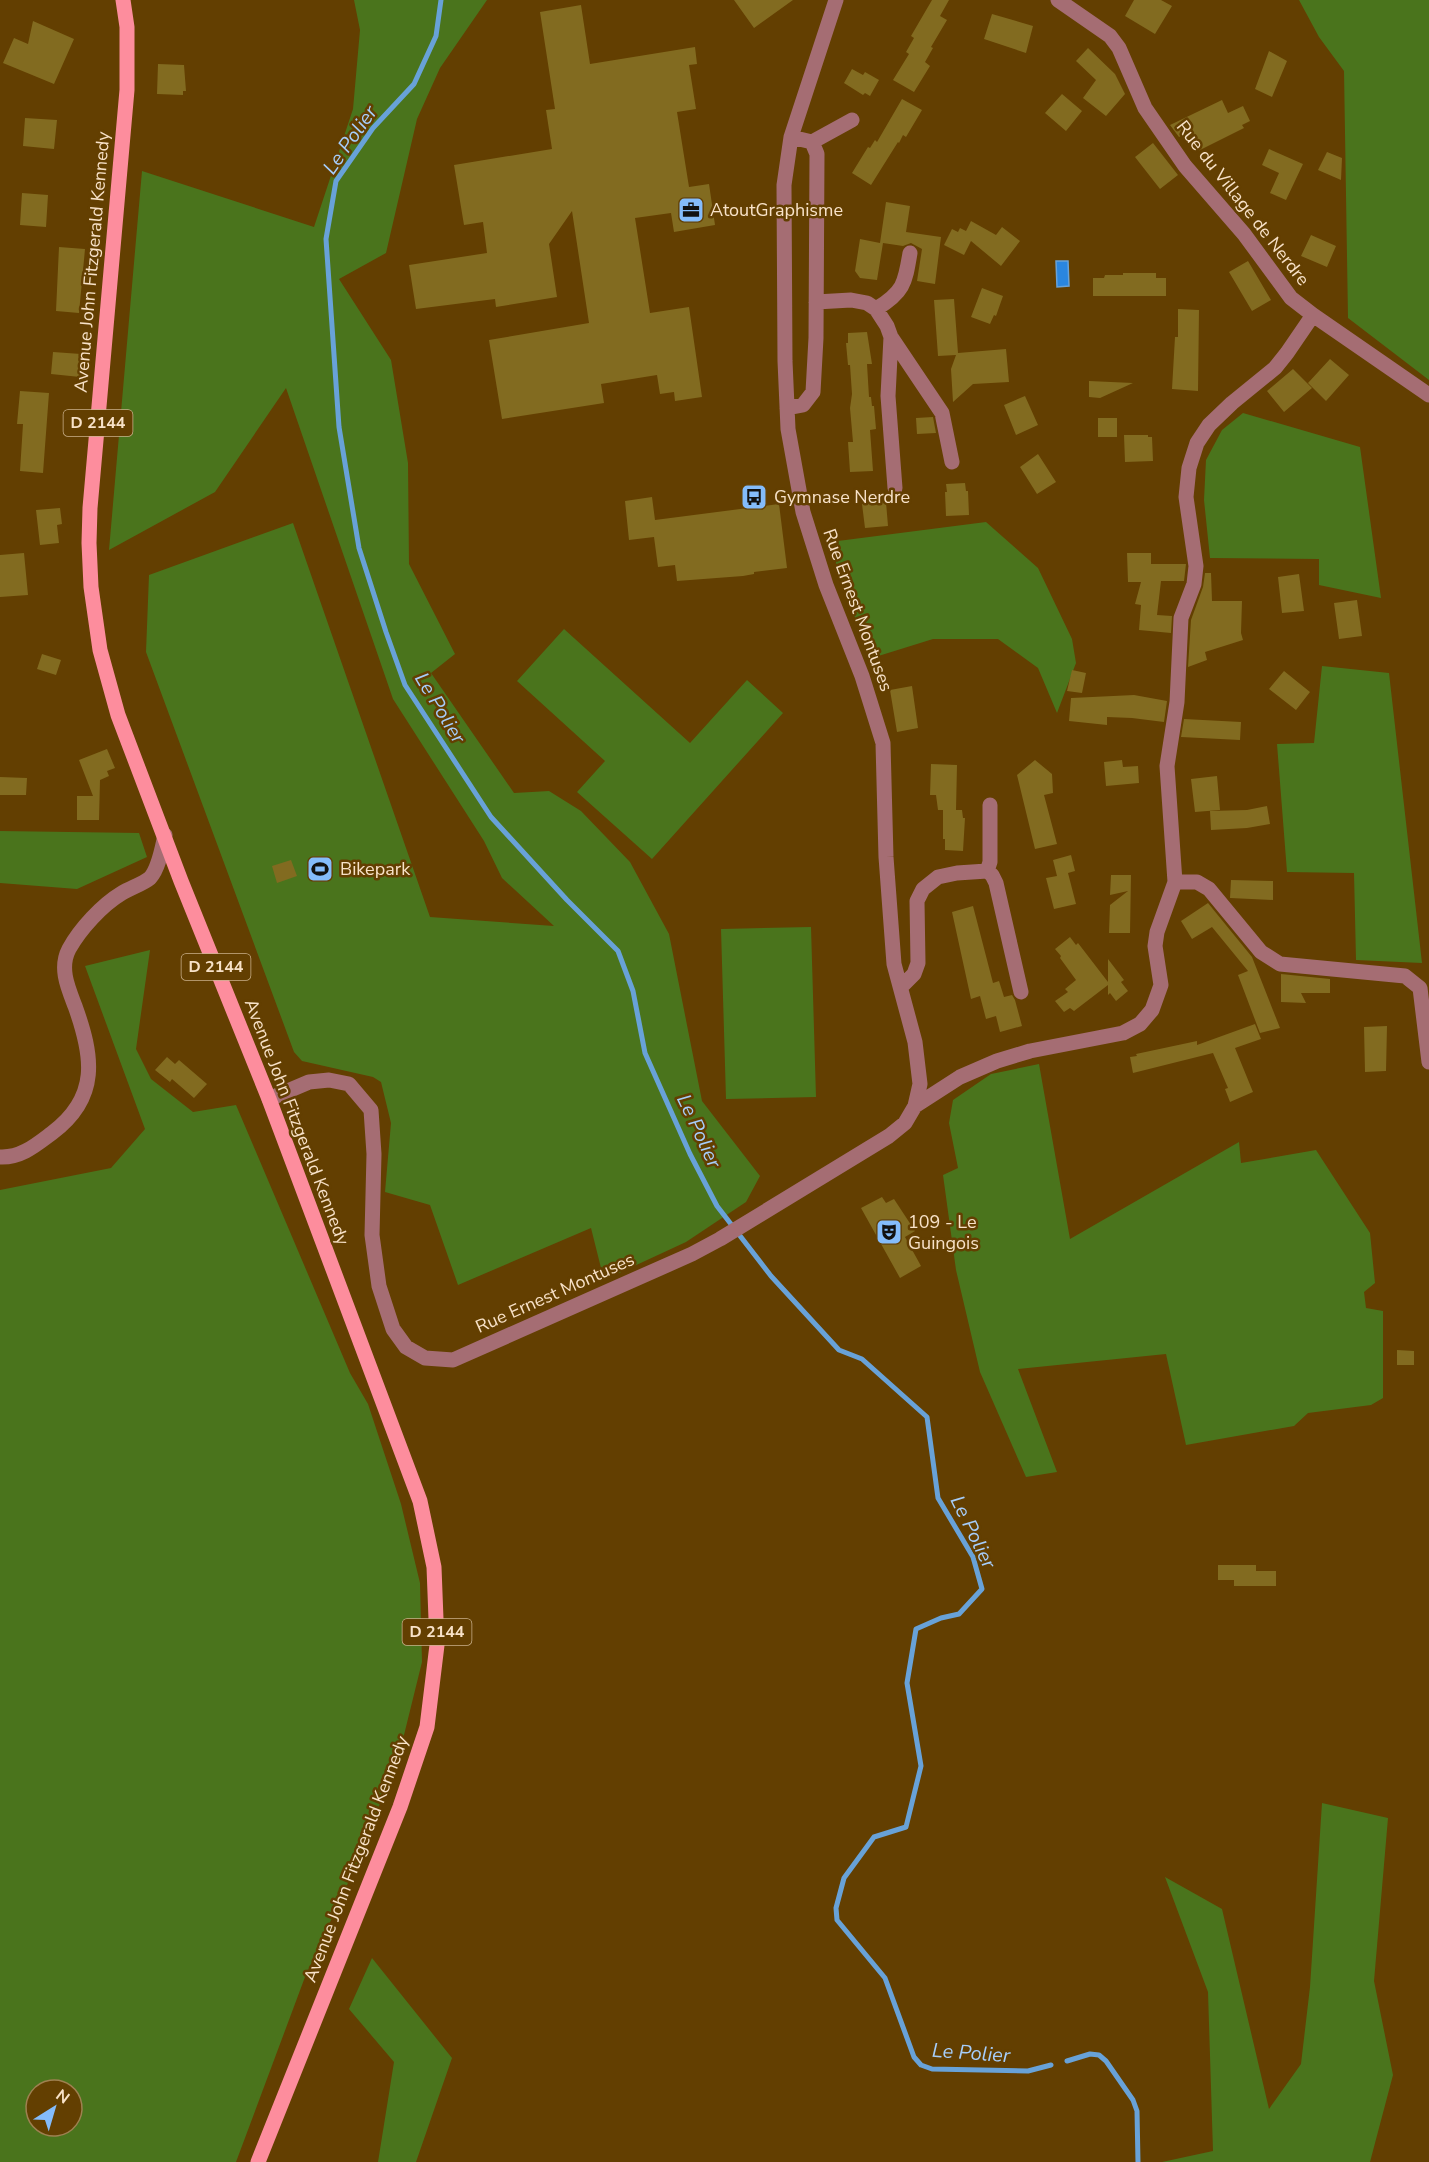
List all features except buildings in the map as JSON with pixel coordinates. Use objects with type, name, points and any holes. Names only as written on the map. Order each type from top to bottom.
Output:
[{"type":"main road","name":"Avenue John Fitzgerald Kennedy","points":[[123,0],[127,27],[127,90],[90,508],[90,576],[100,650],[118,715],[181,881],[269,1099],[420,1502],[434,1567],[437,1645],[427,1727],[400,1807],[258,2162]]},
{"type":"street","name":"Rue Ernest Montuses","points":[[269,1099],[309,1082],[329,1080],[349,1084],[371,1110],[374,1154],[372,1235],[379,1286],[393,1329],[406,1347],[425,1358],[453,1360],[692,1254],[720,1239],[889,1136],[905,1123],[915,1106],[920,1084],[915,1042],[894,964],[886,857],[883,743],[862,676],[826,585],[803,512],[788,429],[784,185],[791,137],[836,0]]},
{"type":"street","name":"Rue du Village de Nerdre","points":[[1058,0],[1110,36],[1119,48],[1145,108],[1185,166],[1244,234],[1291,298],[1429,395]]},
{"type":"street","points":[[791,137],[812,142],[852,120]]},
{"type":"street","points":[[787,408],[803,405],[813,392],[817,154],[812,142]]},
{"type":"street","points":[[876,309],[893,299],[905,281],[910,252]]},
{"type":"street","points":[[816,302],[851,300],[867,303],[876,309],[891,337],[942,413],[952,462]]},
{"type":"street","points":[[915,1106],[960,1077],[997,1061],[1030,1051],[1123,1033],[1140,1024],[1152,1010],[1161,985],[1155,946],[1175,882],[1167,766],[1177,702],[1181,618],[1194,584],[1196,566],[1186,497],[1189,468],[1197,443],[1209,425],[1275,368],[1313,315]]},
{"type":"street","points":[[891,337],[888,396],[895,488]]},
{"type":"street","points":[[987,871],[990,862],[990,805]]},
{"type":"street","points":[[5,1157],[29,1150],[60,1127],[81,1103],[88,1081],[90,1056],[64,969],[68,951],[83,927],[119,894],[150,878],[160,858],[165,835]]},
{"type":"street","points":[[901,987],[914,974],[918,963],[917,901],[923,889],[938,877],[987,871],[996,883],[1021,992]]},
{"type":"street","points":[[1175,882],[1197,882],[1209,889],[1261,952],[1280,964],[1405,976],[1420,988],[1429,1062]]},
{"type":"green space","points":[[354,0],[487,0],[440,68],[417,119],[386,253],[339,279],[391,360],[408,463],[409,564],[455,654],[431,673],[514,793],[549,791],[581,811],[630,862],[669,934],[702,1101],[760,1176],[746,1202],[686,1242],[604,1280],[591,1228],[458,1285],[430,1205],[385,1192],[391,1123],[381,1082],[373,1077],[302,1061],[294,1052],[146,652],[149,575],[293,523],[430,917],[554,926],[502,878],[484,841],[393,699],[286,388],[215,492],[109,550],[142,171],[314,227],[353,109],[360,30]]},
{"type":"green space","points":[[1299,0],[1429,0],[1429,380],[1348,318],[1344,71],[1319,37]]},
{"type":"green space","points":[[1243,413],[1360,447],[1381,598],[1319,585],[1319,559],[1210,558],[1204,500],[1206,460],[1222,430]]},
{"type":"green space","points":[[986,522],[1038,568],[1072,639],[1076,663],[1057,713],[1038,668],[998,639],[933,639],[872,658],[845,594],[830,542]]},
{"type":"green space","points":[[564,629],[690,743],[747,680],[783,713],[652,859],[577,792],[605,761],[517,681]]},
{"type":"green space","points":[[1322,666],[1389,673],[1422,963],[1356,960],[1354,873],[1287,872],[1277,744],[1314,743]]},
{"type":"green space","points":[[0,831],[139,833],[147,857],[77,889],[0,883]]},
{"type":"green space","points":[[811,927],[816,1097],[726,1099],[721,929]]},
{"type":"green space","points":[[150,950],[136,1049],[151,1079],[193,1112],[236,1105],[350,1373],[368,1404],[401,1504],[420,1583],[422,1662],[403,1739],[364,1848],[305,1977],[236,2162],[0,2162],[0,1190],[111,1168],[145,1129],[85,966]]},
{"type":"green space","points":[[1039,1064],[1070,1239],[1239,1142],[1241,1163],[1316,1150],[1370,1233],[1375,1283],[1364,1292],[1366,1308],[1383,1311],[1383,1398],[1371,1405],[1308,1413],[1294,1426],[1186,1445],[1166,1354],[1018,1369],[1057,1472],[1026,1477],[980,1372],[956,1270],[943,1175],[958,1168],[949,1123],[953,1100],[991,1074]]},
{"type":"green space","points":[[1322,1803],[1388,1818],[1374,1981],[1393,2075],[1370,2162],[1162,2162],[1213,2151],[1208,1992],[1165,1877],[1222,1909],[1269,2109],[1301,2064],[1310,1987]]},
{"type":"green space","points":[[372,1958],[452,2058],[416,2162],[378,2162],[394,2062],[349,2009]]},
{"type":"water","points":[[1056,261],[1068,261],[1069,286],[1057,287]]},
{"type":"waterway","name":"Le Polier","points":[[441,0],[436,36],[414,84],[373,128],[336,181],[326,239],[339,427],[359,548],[405,685],[491,817],[567,900],[618,951],[633,991],[645,1053],[690,1154],[717,1206],[771,1276],[839,1350],[862,1359],[927,1417],[938,1498],[973,1557],[982,1589],[959,1614],[941,1618],[916,1629],[907,1683],[921,1766],[906,1827],[874,1837],[844,1878],[836,1908],[837,1920],[885,1978],[914,2057],[921,2065],[932,2069],[1028,2071],[1051,2065]]},
{"type":"waterway","name":"Le Polier","points":[[1067,2061],[1090,2054],[1099,2055],[1106,2061],[1133,2100],[1137,2111],[1138,2162]]},
{"type":"place","name":"AtoutGraphisme","points":[[691,210]]},
{"type":"place","name":"Gymnase Nerdre","points":[[754,497]]},
{"type":"place","name":"Bikepark","points":[[320,869]]},
{"type":"place","name":"109 - Le Guingois","points":[[889,1232]]}]
